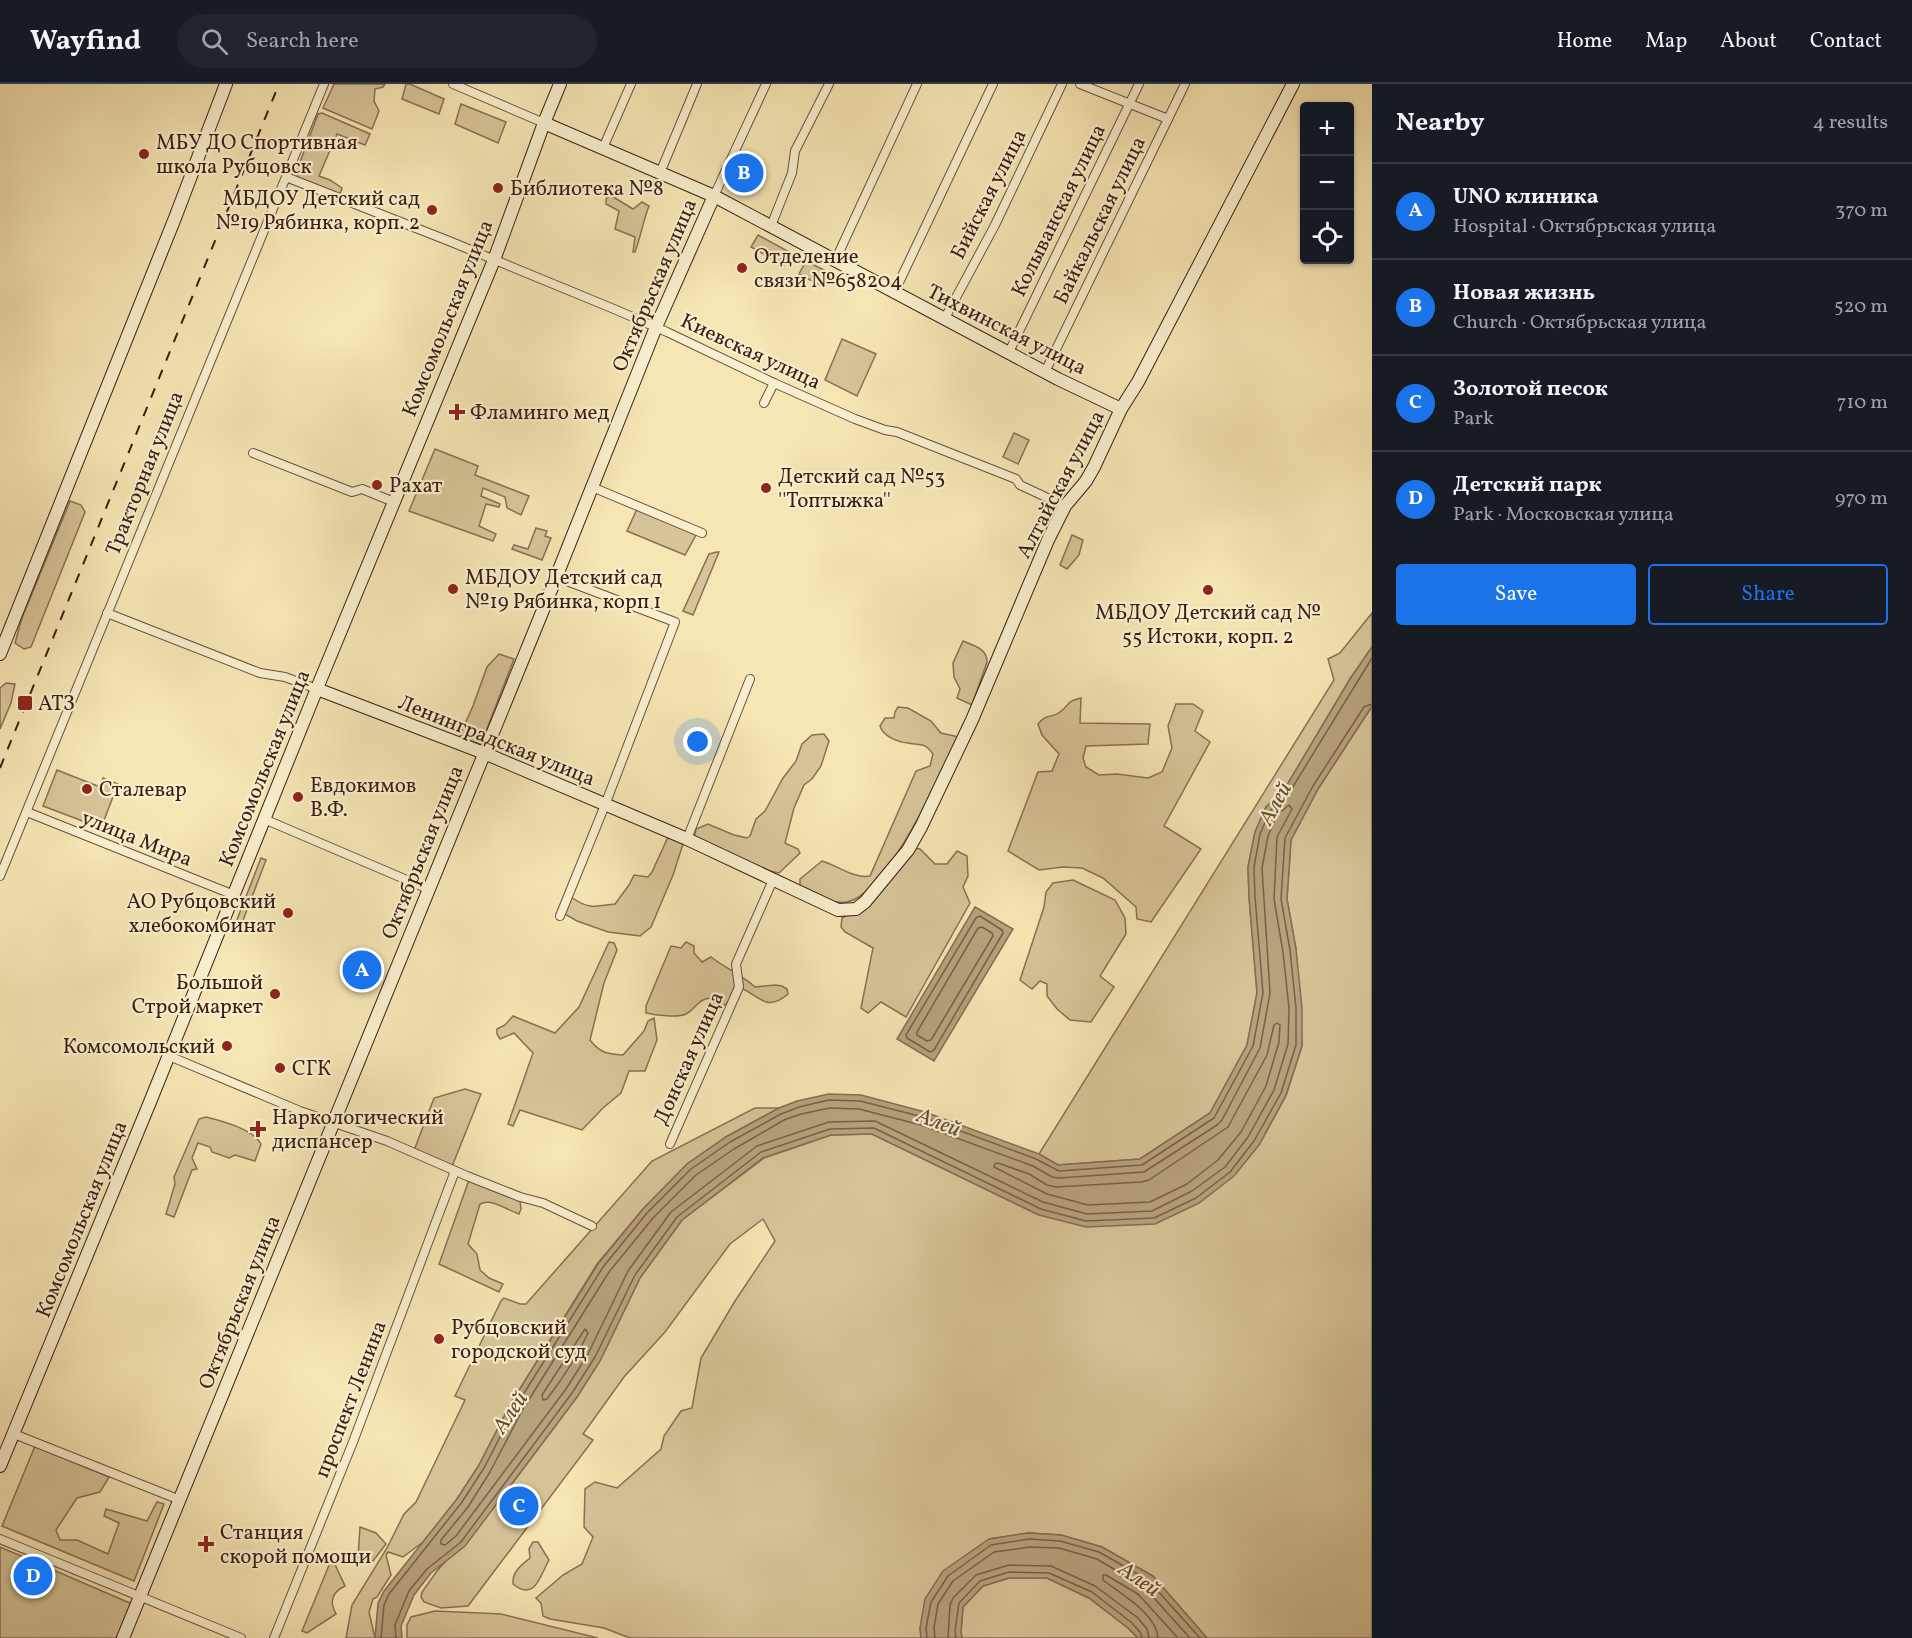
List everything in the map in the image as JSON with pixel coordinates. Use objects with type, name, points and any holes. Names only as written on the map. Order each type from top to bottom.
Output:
[{"type":"main road","points":[[0,654],[175,218],[226,84]]},
{"type":"main road","name":"Комсомольская улица","points":[[0,1466],[494,260],[560,84]]},
{"type":"main road","name":"Алтайская улица","points":[[865,902],[908,850],[921,827],[972,720],[1048,540],[1065,506],[1086,481],[1094,467],[1121,409],[1138,382],[1293,84]]},
{"type":"main road","name":"Тихвинская улица","points":[[544,123],[714,196],[1046,372],[1121,409]]},
{"type":"main road","name":"Октябрьская улица","points":[[123,1638],[556,578],[656,327],[714,196]]},
{"type":"main road","name":"Ленинградская улица","points":[[317,689],[484,753],[687,839],[838,910],[856,909],[865,902]]},
{"type":"street","name":"Тракторная улица","points":[[0,876],[324,84]]},
{"type":"street","name":"Тихвинская улица","points":[[453,84],[544,123]]},
{"type":"street","points":[[477,94],[482,84]]},
{"type":"street","points":[[603,148],[631,84]]},
{"type":"street","points":[[660,173],[697,84]]},
{"type":"street","name":"Октябрьская улица","points":[[714,196],[766,84]]},
{"type":"street","points":[[771,226],[792,173],[795,151],[829,84]]},
{"type":"street","points":[[835,261],[917,84]]},
{"type":"street","points":[[894,292],[993,84]]},
{"type":"street","name":"Бийская улица","points":[[945,318],[995,225],[1062,84]]},
{"type":"street","points":[[1080,84],[1168,120]]},
{"type":"street","name":"Колыванская улица","points":[[1009,352],[1139,84]]},
{"type":"street","name":"Байкальская улица","points":[[1046,372],[1185,84]]},
{"type":"street","name":"Киевская улица","points":[[286,177],[656,327],[855,419],[897,432],[1016,479],[1020,485],[1065,506]]},
{"type":"street","points":[[764,404],[774,383]]},
{"type":"street","points":[[253,453],[352,492],[362,489],[394,502]]},
{"type":"street","points":[[592,487],[702,533]]},
{"type":"street","points":[[556,578],[675,622],[560,916]]},
{"type":"street","name":"Ленинградская улица","points":[[107,614],[260,673],[285,677],[317,689]]},
{"type":"street","points":[[687,839],[750,679]]},
{"type":"street","name":"улица Мира","points":[[27,812],[234,895]]},
{"type":"street","points":[[264,819],[428,889]]},
{"type":"street","name":"Донская улица","points":[[670,1144],[739,987],[736,964],[773,880]]},
{"type":"street","points":[[169,1056],[242,1087],[387,1141],[520,1197],[543,1203],[592,1226]]},
{"type":"street","name":"проспект Ленина","points":[[274,1638],[353,1442],[455,1171]]},
{"type":"street","points":[[14,1434],[180,1500]]},
{"type":"street","points":[[0,1539],[241,1638]]},
{"type":"shaded area","points":[[334,84],[385,84],[375,89],[374,101],[379,111],[372,129],[323,108]]},
{"type":"shaded area","points":[[406,84],[444,99],[439,114],[402,99]]},
{"type":"shaded area","points":[[461,104],[506,122],[498,143],[455,124]]},
{"type":"shaded area","points":[[322,113],[370,134],[365,145],[337,134],[319,176],[342,188],[340,195],[299,179],[296,173],[318,114]]},
{"type":"shaded area","points":[[610,195],[633,209],[642,202],[649,206],[635,252],[633,252],[635,237],[615,229],[619,211],[606,204],[606,199]]},
{"type":"shaded area","points":[[758,235],[791,253],[784,265],[751,247]]},
{"type":"shaded area","points":[[806,261],[830,273],[823,287],[799,274]]},
{"type":"shaded area","points":[[842,339],[876,354],[857,396],[825,380]]},
{"type":"shaded area","points":[[1014,433],[1029,440],[1018,464],[1003,457]]},
{"type":"shaded area","points":[[435,449],[478,466],[475,475],[529,496],[521,515],[507,508],[505,497],[483,488],[481,496],[500,504],[499,507],[486,504],[479,526],[496,534],[493,541],[409,511]]},
{"type":"shaded area","points":[[70,501],[81,505],[85,512],[31,647],[24,649],[15,643],[22,618]]},
{"type":"shaded area","points":[[637,509],[696,535],[685,555],[627,531]]},
{"type":"shaded area","points":[[536,528],[547,531],[545,536],[551,538],[542,560],[512,549],[514,545],[528,549]]},
{"type":"shaded area","points":[[1072,535],[1083,540],[1079,555],[1067,569],[1060,565]]},
{"type":"shaded area","points":[[719,552],[693,615],[683,611],[709,554]]},
{"type":"shaded area","points":[[1372,613],[1372,647],[1350,679],[1284,790],[1266,807],[1255,832],[1248,867],[1257,993],[1247,1045],[1210,1113],[1140,1159],[1058,1165],[1039,1154],[1334,680],[1328,659],[1340,653]]},
{"type":"shaded area","points":[[963,641],[979,648],[985,654],[987,662],[972,705],[957,698],[960,689],[954,677],[953,663]]},
{"type":"shaded area","points":[[499,654],[514,659],[481,744],[467,740],[460,735],[487,667]]},
{"type":"shaded area","points":[[6,683],[15,684],[11,703],[0,729],[0,688]]},
{"type":"shaded area","points":[[1081,698],[1080,723],[1150,724],[1148,744],[1086,746],[1083,758],[1086,767],[1099,775],[1117,774],[1148,778],[1162,772],[1172,748],[1168,726],[1176,704],[1193,704],[1203,711],[1195,731],[1210,742],[1164,826],[1201,849],[1151,922],[1137,919],[1136,907],[1103,878],[1082,868],[1063,867],[1039,870],[1008,851],[1038,772],[1052,771],[1059,754],[1042,735],[1038,724],[1045,718],[1057,714],[1070,702]]},
{"type":"shaded area","points":[[1372,706],[1372,1638],[1207,1638],[1153,1576],[1102,1547],[1061,1535],[1029,1533],[989,1539],[920,1628],[921,1638],[630,1638],[604,1628],[543,1616],[541,1603],[536,1598],[563,1575],[582,1564],[593,1537],[584,1527],[585,1489],[595,1482],[617,1488],[661,1449],[664,1436],[681,1411],[692,1408],[701,1358],[775,1241],[763,1219],[730,1244],[665,1332],[624,1377],[583,1434],[593,1440],[468,1606],[441,1608],[424,1602],[421,1597],[422,1592],[437,1571],[503,1496],[577,1397],[600,1361],[640,1278],[682,1220],[764,1158],[831,1135],[872,1134],[1039,1215],[1259,1145],[1286,1096],[1302,1046],[1296,949],[1287,899],[1291,840],[1318,789]]},
{"type":"shaded area","points":[[898,707],[908,708],[931,721],[941,733],[959,737],[911,830],[879,878],[863,894],[847,902],[829,900],[800,886],[800,879],[822,861],[852,874],[870,876],[916,771],[930,766],[933,754],[927,747],[895,740],[882,730],[880,726],[885,718],[894,718]]},
{"type":"shaded area","points":[[824,734],[829,741],[821,766],[812,779],[804,785],[794,808],[785,843],[798,849],[800,853],[779,873],[695,839],[696,829],[708,824],[734,835],[747,838],[750,836],[756,819],[765,811],[783,778],[796,761],[802,744],[812,735]]},
{"type":"shaded area","points":[[57,770],[100,787],[103,778],[118,784],[101,828],[43,806]]},
{"type":"shaded area","points":[[668,837],[683,844],[673,875],[651,927],[640,936],[608,932],[577,921],[563,913],[570,896],[591,906],[615,904],[634,875],[648,877],[652,872]]},
{"type":"shaded area","points":[[913,848],[920,849],[935,864],[947,864],[957,851],[967,856],[968,876],[963,887],[970,903],[906,1017],[881,1002],[868,1013],[861,1008],[873,948],[845,932],[841,927],[842,918],[864,906]]},
{"type":"shaded area","points":[[261,858],[266,860],[239,931],[233,930]]},
{"type":"shaded area","points":[[1073,880],[1115,900],[1125,918],[1126,934],[1100,976],[1114,987],[1091,1022],[1070,1020],[1057,1009],[1047,996],[1047,984],[1040,981],[1032,989],[1020,980],[1044,907],[1046,892],[1053,883]]},
{"type":"shaded area","points":[[609,942],[614,943],[617,950],[604,983],[590,1040],[604,1052],[623,1055],[644,1031],[648,1021],[654,1018],[657,1040],[645,1071],[629,1071],[621,1093],[582,1130],[520,1110],[513,1126],[508,1124],[533,1053],[514,1033],[500,1039],[497,1029],[505,1025],[513,1016],[555,1033],[579,1007]]},
{"type":"shaded area","points":[[686,942],[694,946],[694,953],[702,962],[711,957],[755,987],[782,986],[787,989],[788,994],[780,1000],[766,1002],[735,986],[728,1002],[722,1007],[715,1005],[710,998],[703,1000],[686,1014],[678,1016],[646,1013],[646,1006],[671,946],[681,948]]},
{"type":"shaded area","points":[[465,1089],[481,1094],[451,1169],[413,1153],[434,1098]]},
{"type":"shaded area","points":[[755,1108],[779,1108],[726,1137],[687,1164],[643,1209],[597,1264],[511,1403],[479,1465],[457,1499],[423,1542],[403,1557],[388,1552],[386,1555],[391,1575],[377,1597],[373,1599],[369,1612],[375,1638],[346,1638],[352,1605],[387,1548],[404,1514],[416,1502],[465,1400],[455,1396],[501,1301],[504,1298],[526,1304],[652,1161]]},
{"type":"shaded area","points":[[206,1117],[244,1130],[261,1144],[255,1161],[235,1155],[229,1158],[212,1152],[210,1147],[198,1143],[192,1158],[197,1169],[192,1170],[174,1217],[166,1214],[175,1184],[174,1177],[199,1119]]},
{"type":"shaded area","points":[[469,1180],[520,1201],[519,1214],[495,1203],[480,1204],[468,1244],[477,1254],[480,1270],[489,1278],[503,1284],[499,1292],[439,1264]]},
{"type":"shaded area","points":[[35,1446],[109,1477],[100,1492],[77,1498],[56,1530],[60,1540],[77,1540],[108,1554],[119,1523],[104,1516],[106,1509],[147,1521],[157,1502],[164,1504],[134,1581],[2,1526]]},
{"type":"shaded area","points":[[360,1527],[376,1533],[386,1544],[373,1561],[358,1558]]},
{"type":"shaded area","points":[[533,1542],[538,1542],[549,1560],[532,1589],[520,1589],[513,1584],[514,1575],[530,1558],[529,1549]]},
{"type":"shaded area","points":[[0,1547],[132,1604],[118,1638],[0,1638]]},
{"type":"shaded area","points":[[332,1558],[345,1586],[337,1591],[332,1601],[336,1614],[307,1633],[302,1631]]},
{"type":"shaded area","points":[[1009,1578],[1047,1578],[1089,1598],[1138,1638],[962,1638],[963,1607],[983,1586]]},
{"type":"shaded area","points":[[435,1611],[501,1614],[598,1638],[407,1638],[407,1625],[411,1617]]},
{"type":"water","name":"Алей","points":[[1372,647],[1372,706],[1318,789],[1291,840],[1287,899],[1296,949],[1302,1008],[1302,1046],[1286,1095],[1259,1145],[1234,1176],[1199,1203],[1155,1224],[1086,1227],[1039,1215],[872,1134],[831,1135],[763,1158],[682,1220],[640,1278],[600,1361],[577,1397],[465,1546],[431,1573],[414,1595],[401,1626],[402,1638],[375,1638],[378,1603],[384,1591],[457,1499],[479,1465],[511,1403],[598,1264],[643,1209],[687,1164],[726,1137],[779,1108],[797,1101],[829,1094],[861,1095],[925,1112],[1039,1154],[1058,1165],[1140,1159],[1210,1113],[1247,1045],[1257,993],[1248,867],[1255,832],[1266,807],[1284,790],[1350,679]]},
{"type":"water","points":[[975,907],[1013,929],[934,1061],[897,1039]]},
{"type":"water","name":"Алей","points":[[1028,1533],[1061,1535],[1102,1547],[1153,1576],[1207,1638],[1138,1638],[1089,1598],[1047,1578],[1009,1578],[983,1586],[963,1607],[962,1638],[921,1638],[920,1628],[925,1599],[943,1571],[989,1539]]},
{"type":"railway","points":[[0,768],[279,84]]},
{"type":"place","name":"МБУ ДО Спортивная школа Рубцовск","points":[[144,154]]},
{"type":"place","name":"Новая жизнь","points":[[744,173]]},
{"type":"place","name":"Библиотека №8","points":[[498,188]]},
{"type":"place","name":"МБДОУ Детский сад №19 Рябинка, корп. 2","points":[[432,210]]},
{"type":"place","name":"Отделение связи №658204","points":[[742,268]]},
{"type":"place","name":"Фламинго мед","points":[[457,412]]},
{"type":"place","name":"Рахат","points":[[377,485]]},
{"type":"place","name":"Детский сад №53 ''Топтыжка''","points":[[766,488]]},
{"type":"place","name":"МБДОУ Детский сад №19 Рябинка, корп 1","points":[[453,589]]},
{"type":"place","name":"МБДОУ Детский сад № 55 Истоки, корп. 2","points":[[1208,590]]},
{"type":"place","name":"АТЗ","points":[[25,703]]},
{"type":"place","name":"Сталевар","points":[[87,789]]},
{"type":"place","name":"Евдокимов В.Ф.","points":[[298,797]]},
{"type":"place","name":"АО Рубцовский хлебокомбинат","points":[[288,913]]},
{"type":"place","name":"UNO клиника","points":[[362,970]]},
{"type":"place","name":"Большой Строй маркет","points":[[275,994]]},
{"type":"place","name":"Комсомольский","points":[[227,1046]]},
{"type":"place","name":"СГК","points":[[280,1068]]},
{"type":"place","name":"Наркологический диспансер","points":[[258,1129]]},
{"type":"place","name":"Рубцовский городской суд","points":[[439,1339]]},
{"type":"place","name":"Золотой песок","points":[[519,1506]]},
{"type":"place","name":"Станция скорой помощи","points":[[206,1544]]},
{"type":"place","name":"Детский парк","points":[[33,1576]]}]
